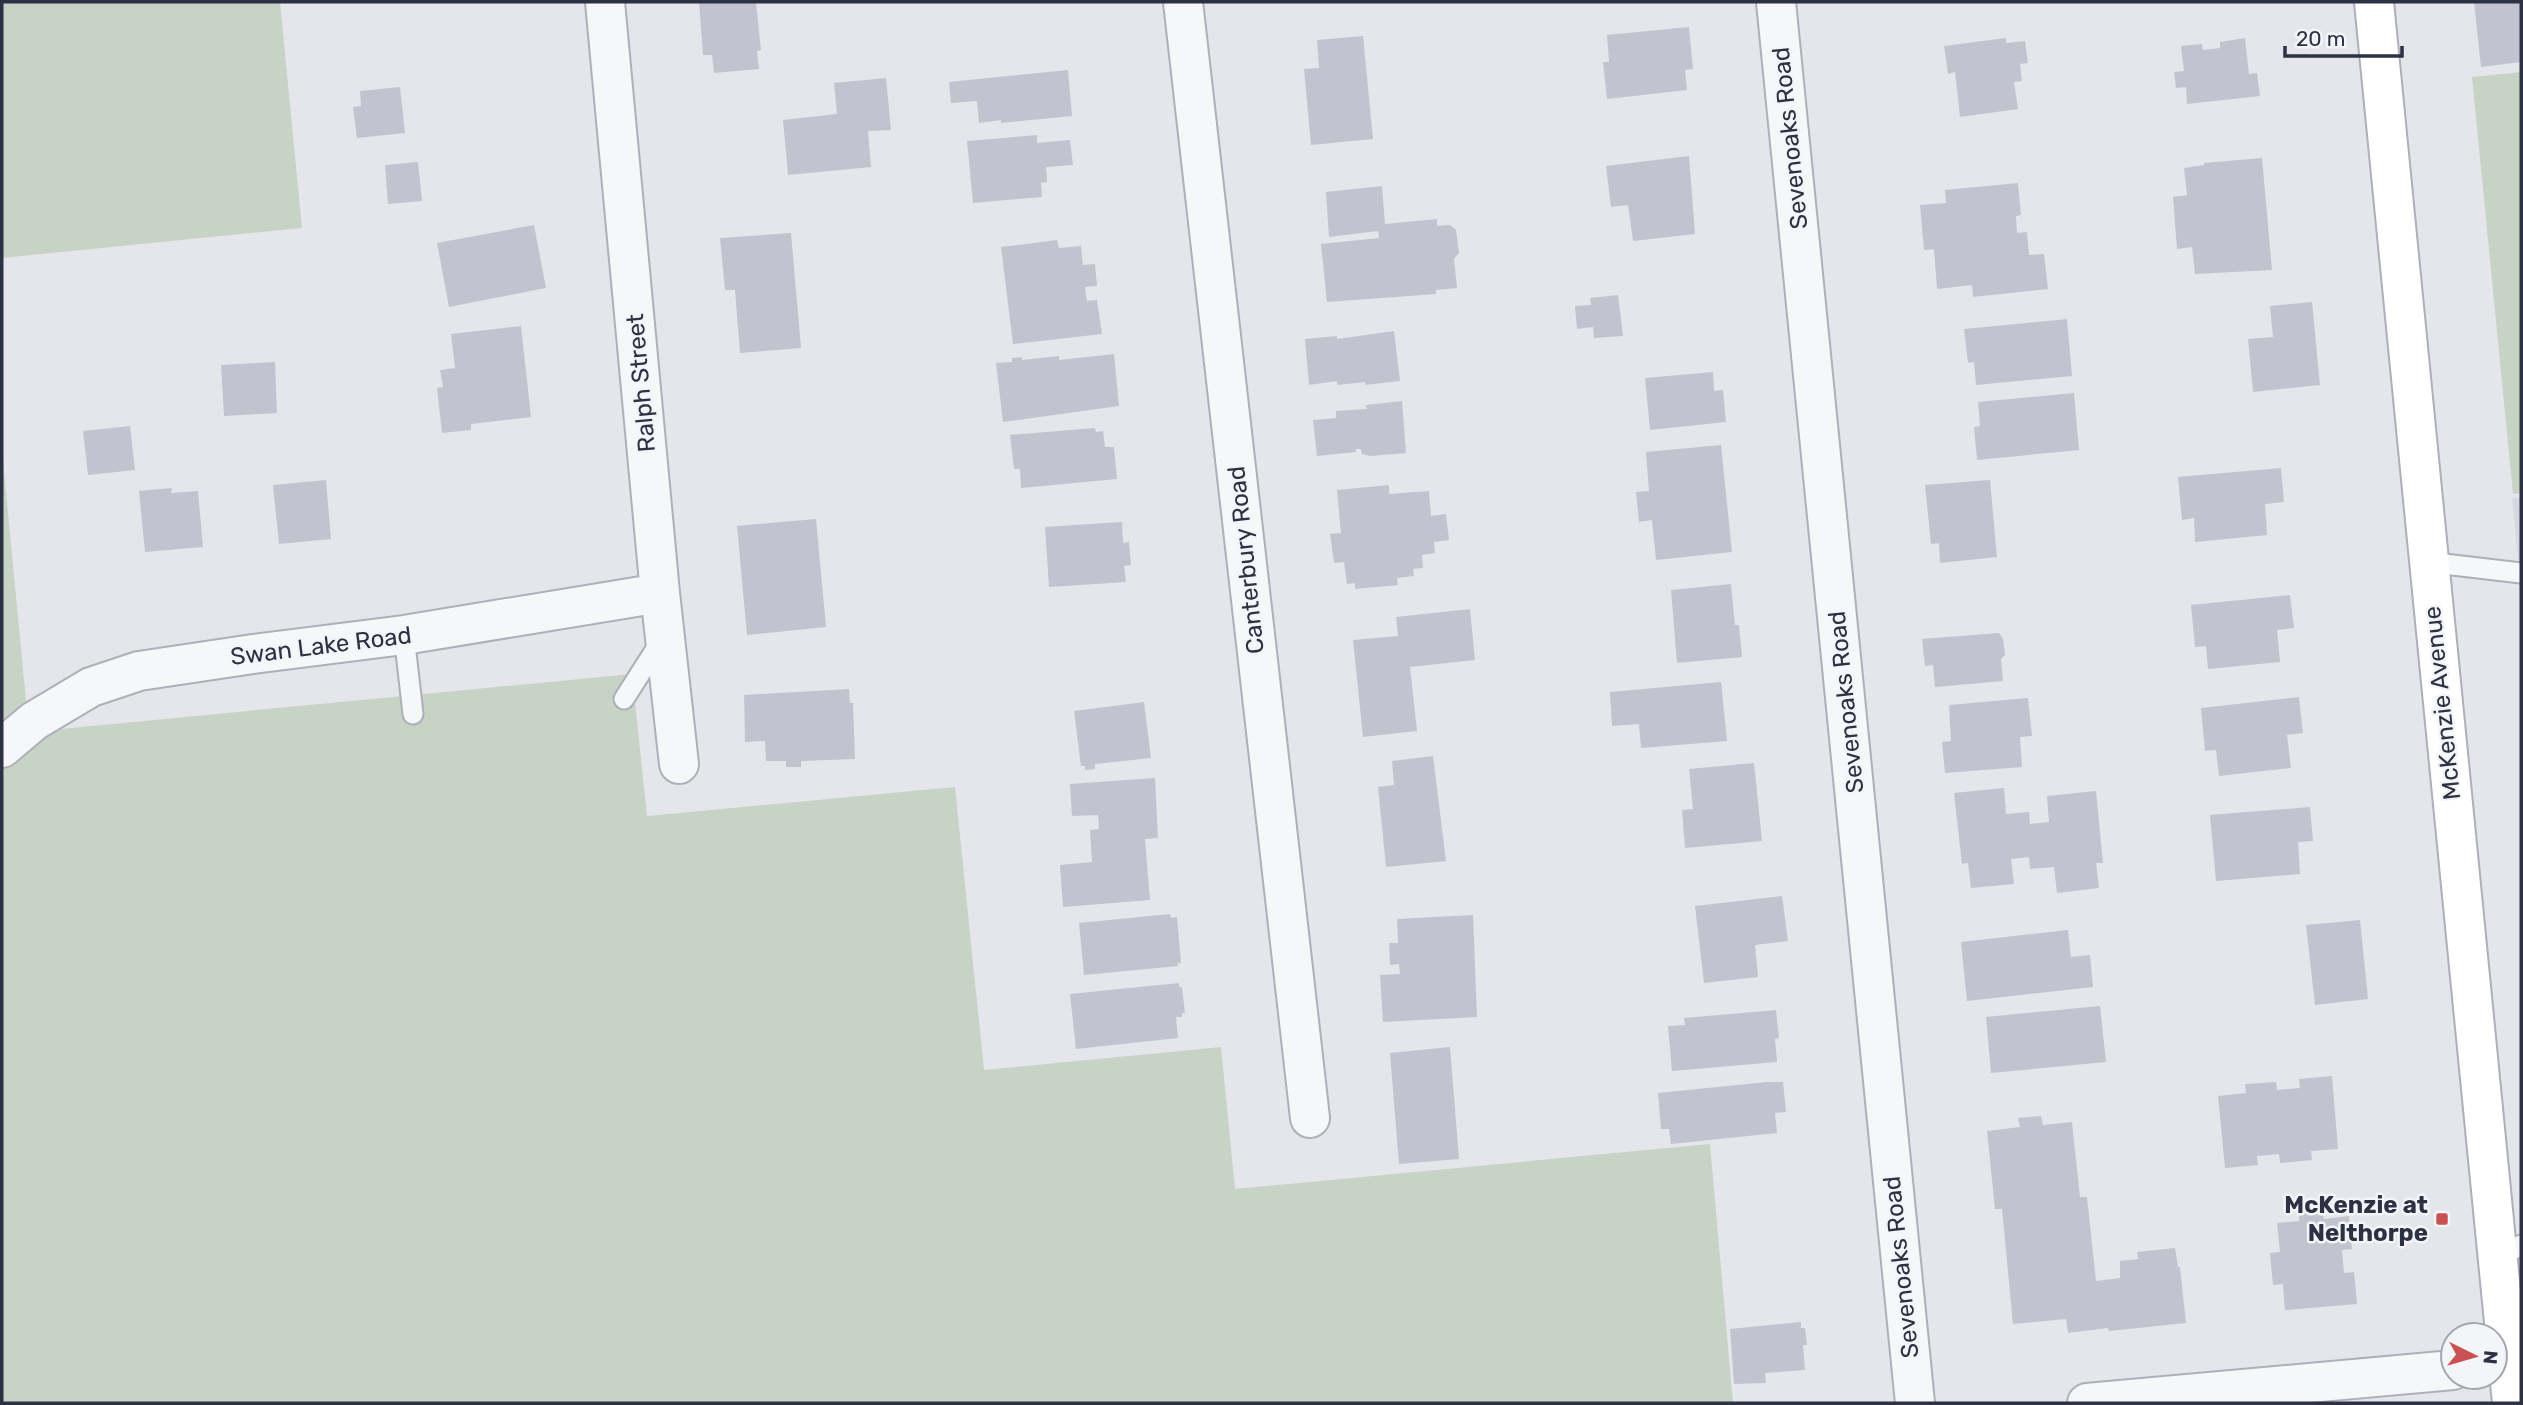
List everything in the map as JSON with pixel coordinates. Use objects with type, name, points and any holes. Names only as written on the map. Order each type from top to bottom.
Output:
[{"type":"main road","name":"McKenzie Avenue","points":[[2374,2],[2427,562],[2510,1252],[2505,1321]]},
{"type":"street","name":"Ralph Street","points":[[605,2],[660,593],[679,764]]},
{"type":"street","name":"Canterbury Road","points":[[1183,2],[1310,1118]]},
{"type":"street","name":"Sevenoaks Road","points":[[1776,2],[1915,1403]]},
{"type":"street","name":"Swan Lake Road","points":[[2,748],[34,721],[91,687],[139,671],[404,635],[660,593]]},
{"type":"street","points":[[2087,1403],[2439,1371]]},
{"type":"lane","points":[[2427,562],[2521,573]]},
{"type":"lane","points":[[404,635],[413,714]]},
{"type":"lane","points":[[624,699],[665,636]]},
{"type":"shaded area","points":[[2521,497],[2521,589],[2512,498]]},
{"type":"green space","points":[[2,2],[280,2],[302,228],[2,258]]},
{"type":"green space","points":[[2521,72],[2521,493],[2513,494],[2472,77]]},
{"type":"green space","points":[[2,450],[29,732],[632,674],[647,816],[955,787],[984,1070],[1221,1047],[1235,1189],[1710,1144],[1733,1403],[2,1403]]},
{"type":"building","points":[[699,2],[756,2],[761,50],[757,51],[759,69],[714,73],[712,55],[703,55]]},
{"type":"building","points":[[2474,2],[2521,2],[2521,62],[2481,67]]},
{"type":"building","points":[[1689,27],[1693,69],[1685,70],[1687,90],[1607,99],[1603,62],[1609,62],[1607,35]]},
{"type":"building","points":[[1363,36],[1373,139],[1311,145],[1304,69],[1319,68],[1317,40]]},
{"type":"building","points":[[2006,38],[2006,43],[2025,41],[2028,63],[2020,64],[2022,81],[2014,82],[2018,109],[1960,117],[1955,72],[1948,74],[1944,46]]},
{"type":"building","points":[[2245,38],[2249,74],[2257,73],[2260,96],[2187,104],[2186,87],[2176,88],[2174,72],[2184,71],[2181,46],[2202,44],[2203,50],[2220,48],[2220,42]]},
{"type":"building","points":[[1068,70],[1072,116],[979,123],[977,101],[951,103],[949,82]]},
{"type":"building","points":[[886,78],[891,130],[868,131],[871,167],[788,175],[783,120],[837,114],[834,83]]},
{"type":"building","points":[[400,87],[405,133],[357,138],[353,107],[361,106],[360,91]]},
{"type":"building","points":[[1037,135],[1037,143],[1070,140],[1073,165],[1046,167],[1047,182],[1041,183],[1042,197],[973,203],[967,141]]},
{"type":"building","points":[[1689,156],[1695,234],[1633,241],[1628,205],[1611,207],[1606,166]]},
{"type":"building","points":[[2262,158],[2272,270],[2195,274],[2192,247],[2177,249],[2173,197],[2187,195],[2184,168],[2204,163]]},
{"type":"building","points":[[418,162],[422,201],[388,204],[385,165]]},
{"type":"building","points":[[2018,183],[2021,215],[2016,216],[2017,233],[2027,232],[2029,255],[2044,254],[2048,289],[1973,297],[1972,285],[1937,289],[1934,249],[1924,250],[1920,205],[1946,203],[1945,190]]},
{"type":"building","points":[[1382,186],[1385,224],[1437,219],[1437,226],[1450,225],[1456,230],[1459,253],[1454,259],[1457,288],[1436,290],[1436,294],[1327,302],[1321,244],[1379,238],[1378,231],[1329,237],[1326,192]]},
{"type":"building","points":[[534,225],[546,288],[449,307],[437,243]]},
{"type":"building","points":[[791,233],[801,348],[740,353],[735,290],[725,290],[720,238]]},
{"type":"building","points":[[1057,240],[1059,248],[1081,246],[1083,265],[1095,264],[1097,286],[1085,287],[1087,301],[1097,300],[1102,334],[1013,344],[1001,247]]},
{"type":"building","points":[[1618,295],[1623,336],[1594,338],[1593,327],[1577,329],[1575,306],[1591,305],[1590,298]]},
{"type":"building","points":[[2312,302],[2320,385],[2253,392],[2248,339],[2273,337],[2270,306]]},
{"type":"building","points":[[2067,319],[2072,376],[1976,385],[1974,362],[1968,363],[1964,329]]},
{"type":"building","points":[[521,326],[531,417],[471,424],[471,430],[442,433],[437,388],[443,387],[440,370],[455,368],[451,334]]},
{"type":"building","points":[[1394,331],[1400,381],[1337,385],[1337,381],[1309,385],[1305,339],[1337,336],[1337,339]]},
{"type":"building","points":[[1114,354],[1119,406],[1003,422],[996,363],[1012,362],[1012,358],[1022,357],[1022,360],[1059,356],[1059,360]]},
{"type":"building","points":[[275,362],[277,413],[224,416],[221,365]]},
{"type":"building","points":[[1713,372],[1714,391],[1723,390],[1726,422],[1650,430],[1645,378]]},
{"type":"building","points":[[2074,393],[2079,450],[1977,460],[1974,427],[1980,426],[1978,402]]},
{"type":"building","points":[[1402,401],[1406,453],[1370,456],[1362,454],[1361,449],[1356,449],[1356,452],[1317,456],[1313,420],[1336,418],[1336,411],[1367,409],[1366,405]]},
{"type":"building","points":[[130,426],[135,470],[88,475],[83,431]]},
{"type":"building","points":[[1095,428],[1096,432],[1103,431],[1105,447],[1114,447],[1117,479],[1021,488],[1020,469],[1014,469],[1010,435]]},
{"type":"building","points":[[1721,445],[1732,552],[1656,560],[1652,520],[1639,522],[1636,492],[1649,491],[1646,452]]},
{"type":"building","points":[[2281,468],[2284,502],[2265,504],[2267,535],[2195,542],[2194,518],[2182,520],[2178,477]]},
{"type":"building","points":[[326,480],[331,539],[279,544],[273,485]]},
{"type":"building","points":[[1990,480],[1997,557],[1940,563],[1939,543],[1931,544],[1925,485]]},
{"type":"building","points":[[1389,485],[1389,494],[1429,491],[1431,516],[1446,514],[1449,540],[1434,542],[1435,553],[1422,555],[1423,568],[1413,569],[1414,576],[1397,578],[1398,585],[1355,589],[1355,583],[1347,584],[1344,562],[1334,563],[1330,534],[1341,533],[1337,490]]},
{"type":"building","points":[[172,488],[171,493],[198,491],[203,547],[145,552],[139,491]]},
{"type":"building","points":[[816,519],[826,627],[747,635],[737,526]]},
{"type":"building","points":[[1122,522],[1123,543],[1129,542],[1131,565],[1124,566],[1126,582],[1049,587],[1045,527]]},
{"type":"building","points":[[1731,584],[1735,625],[1739,625],[1742,657],[1677,663],[1671,590]]},
{"type":"building","points":[[2290,595],[2294,628],[2277,630],[2280,662],[2208,669],[2206,646],[2195,647],[2191,605]]},
{"type":"building","points":[[1470,609],[1475,660],[1410,667],[1417,731],[1363,737],[1353,640],[1398,636],[1396,617]]},
{"type":"building","points":[[1999,633],[2003,639],[2005,655],[2001,659],[2003,681],[1935,687],[1933,665],[1925,666],[1922,639]]},
{"type":"building","points":[[1721,682],[1727,741],[1641,748],[1639,724],[1612,726],[1610,692]]},
{"type":"building","points":[[849,689],[850,703],[853,703],[855,759],[801,761],[801,767],[786,767],[786,761],[766,761],[765,741],[745,742],[744,695]]},
{"type":"building","points":[[2299,697],[2303,733],[2287,735],[2291,768],[2219,776],[2216,750],[2205,751],[2201,708]]},
{"type":"building","points":[[2028,698],[2032,736],[2020,737],[2022,767],[1945,773],[1942,742],[1951,741],[1949,705]]},
{"type":"building","points":[[1144,702],[1151,758],[1095,764],[1095,769],[1085,770],[1085,766],[1081,766],[1074,711]]},
{"type":"building","points":[[1433,756],[1446,861],[1386,867],[1378,787],[1394,785],[1392,761]]},
{"type":"building","points":[[1754,763],[1762,841],[1685,848],[1682,810],[1693,809],[1689,769]]},
{"type":"building","points":[[1155,778],[1158,838],[1145,839],[1150,900],[1063,907],[1060,865],[1092,862],[1090,830],[1099,829],[1098,815],[1072,816],[1070,784]]},
{"type":"building","points":[[2004,788],[2006,814],[2029,812],[2030,824],[2049,822],[2047,796],[2096,791],[2103,863],[2096,863],[2099,888],[2057,893],[2054,867],[2030,869],[2029,857],[2011,859],[2014,884],[1971,888],[1968,863],[1962,864],[1954,793]]},
{"type":"building","points":[[2310,807],[2313,841],[2298,842],[2300,874],[2216,881],[2210,815]]},
{"type":"building","points":[[1782,896],[1788,941],[1755,945],[1758,977],[1704,983],[1695,906]]},
{"type":"building","points":[[1170,914],[1171,918],[1177,917],[1181,963],[1178,963],[1178,966],[1084,975],[1079,923]]},
{"type":"building","points":[[1473,915],[1477,1017],[1383,1022],[1380,975],[1400,974],[1399,964],[1390,965],[1389,943],[1398,943],[1397,919]]},
{"type":"building","points":[[2360,920],[2368,999],[2315,1005],[2306,925]]},
{"type":"building","points":[[2068,930],[2071,957],[2090,955],[2093,987],[1967,1001],[1961,942]]},
{"type":"building","points":[[1179,983],[1179,987],[1182,987],[1185,1013],[1182,1013],[1182,1017],[1176,1017],[1178,1038],[1076,1049],[1070,994]]},
{"type":"building","points":[[2100,1006],[2106,1062],[1991,1073],[1986,1017]]},
{"type":"building","points":[[1776,1010],[1779,1038],[1775,1039],[1777,1062],[1672,1071],[1668,1026],[1685,1025],[1684,1018]]},
{"type":"building","points":[[1450,1047],[1459,1159],[1399,1164],[1390,1053]]},
{"type":"building","points":[[2332,1076],[2338,1149],[2311,1151],[2312,1160],[2280,1163],[2279,1154],[2257,1156],[2258,1165],[2225,1168],[2218,1096],[2246,1093],[2245,1084],[2276,1082],[2277,1090],[2300,1088],[2299,1079]]},
{"type":"building","points":[[1783,1082],[1786,1112],[1775,1113],[1777,1133],[1671,1144],[1669,1129],[1661,1129],[1658,1093]]},
{"type":"building","points":[[2041,1116],[2043,1125],[2072,1122],[2080,1197],[2087,1197],[2096,1281],[2120,1278],[2120,1261],[2138,1259],[2137,1252],[2175,1248],[2180,1267],[2186,1323],[2068,1333],[2066,1319],[2013,1324],[2002,1209],[1995,1209],[1987,1131],[2020,1127],[2018,1118]]},
{"type":"building","points":[[2322,1210],[2324,1219],[2349,1216],[2352,1249],[2342,1250],[2344,1273],[2354,1272],[2357,1304],[2285,1310],[2283,1284],[2273,1285],[2270,1253],[2280,1252],[2277,1223],[2299,1221],[2299,1212]]},
{"type":"building","points":[[1801,1322],[1801,1328],[1805,1328],[1807,1345],[1803,1345],[1805,1370],[1765,1373],[1766,1383],[1734,1384],[1730,1329]]},
{"type":"place","name":"McKenzie at Nelthorpe","points":[[2442,1219]]}]
